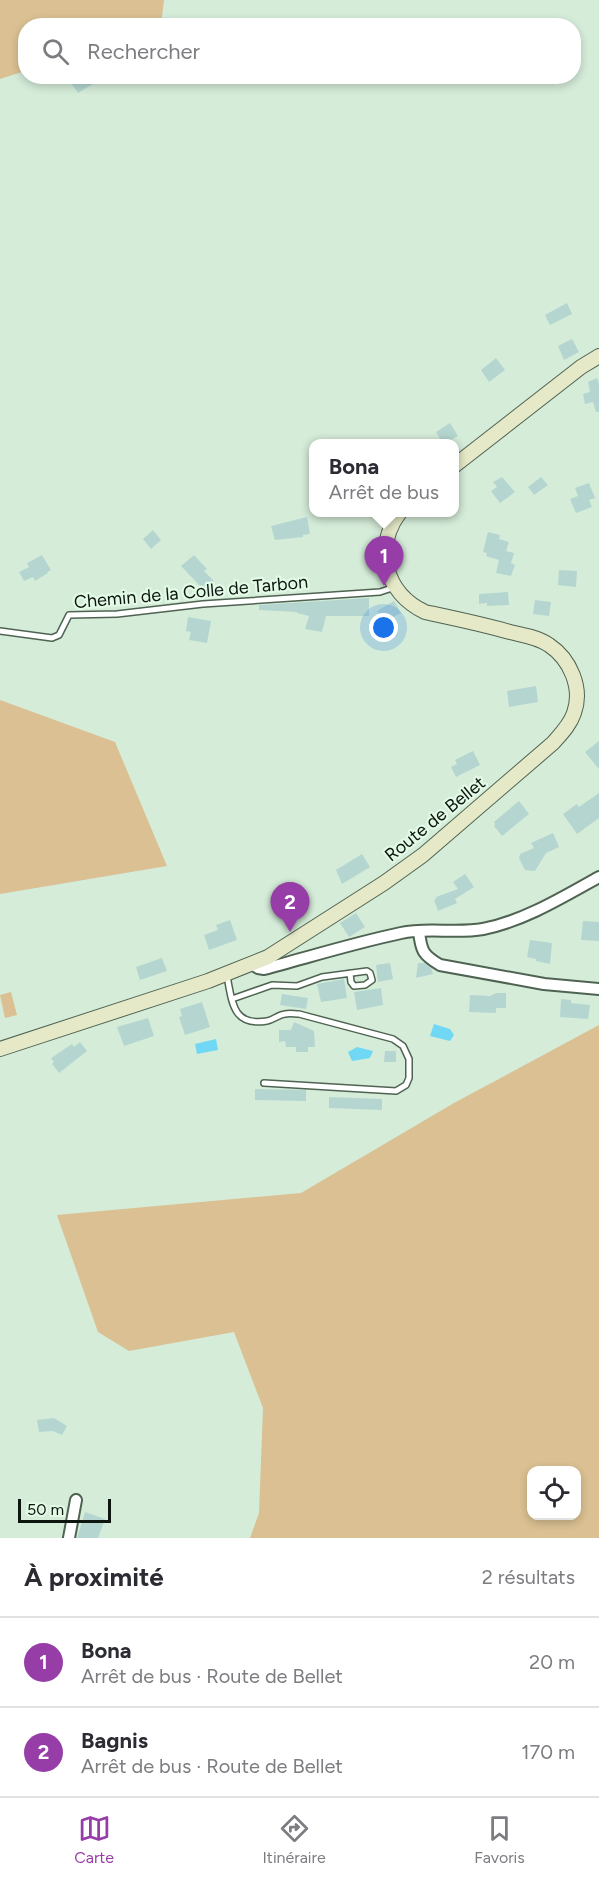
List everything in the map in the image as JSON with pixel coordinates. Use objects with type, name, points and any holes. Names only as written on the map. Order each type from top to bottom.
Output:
[{"type":"main road","points":[[459,462],[581,367],[599,356]]},
{"type":"main road","name":"Route de Bellet","points":[[0,1049],[227,974],[268,957],[384,884],[423,855],[553,743],[566,728],[575,711],[577,693],[572,672],[559,654],[548,644],[529,636],[425,612],[412,604],[395,587],[385,559],[385,548],[390,527],[397,517]]},
{"type":"street","points":[[252,964],[264,969],[393,935],[419,931],[450,932],[482,929],[499,925],[535,911],[599,877]]},
{"type":"street","points":[[419,931],[421,946],[427,958],[440,965],[544,984],[599,989]]},
{"type":"street","points":[[69,1538],[76,1500]]},
{"type":"lane","name":"Chemin de la Colle de Tarbon","points":[[0,631],[52,638],[59,635],[69,615],[117,614],[203,604],[380,592],[395,587]]},
{"type":"lane","points":[[227,974],[234,1011],[240,1018],[250,1021],[267,1021],[284,1014],[299,1014],[393,1039],[403,1046],[409,1059],[409,1078],[406,1085],[396,1091],[264,1083]]},
{"type":"lane","points":[[232,999],[272,986],[297,986],[322,977],[350,974]]},
{"type":"shaded area","points":[[0,0],[164,0],[162,18],[18,18],[18,73],[0,79]]},
{"type":"shaded area","points":[[0,700],[115,742],[167,866],[0,894]]},
{"type":"shaded area","points":[[11,992],[17,1015],[5,1018],[0,995]]},
{"type":"shaded area","points":[[599,1025],[599,1538],[250,1538],[259,1513],[263,1408],[234,1332],[129,1351],[98,1332],[57,1215],[301,1193],[454,1103]]},
{"type":"water","points":[[434,1024],[450,1029],[454,1035],[450,1041],[430,1036]]},
{"type":"water","points":[[216,1039],[218,1050],[197,1054],[195,1044]]},
{"type":"water","points":[[357,1047],[373,1051],[370,1058],[352,1061],[348,1052]]},
{"type":"building","points":[[72,84],[93,84],[78,93]]},
{"type":"building","points":[[567,303],[572,314],[550,325],[545,315]]},
{"type":"building","points":[[572,339],[579,352],[564,360],[558,346]]},
{"type":"building","points":[[496,358],[505,370],[489,382],[481,370]]},
{"type":"building","points":[[597,378],[599,412],[596,412],[593,402],[585,404],[583,394],[590,392],[588,382]]},
{"type":"building","points":[[450,423],[458,436],[452,439],[440,439],[436,432]]},
{"type":"building","points":[[502,477],[515,492],[500,503],[491,491],[497,487],[493,482]]},
{"type":"building","points":[[541,477],[548,485],[534,495],[528,487]]},
{"type":"building","points":[[589,483],[595,498],[589,500],[592,507],[576,513],[570,499],[578,496],[575,488]]},
{"type":"building","points":[[307,517],[310,534],[275,540],[271,526]]},
{"type":"building","points":[[153,530],[161,540],[151,549],[143,539]]},
{"type":"building","points":[[488,532],[500,535],[499,539],[509,542],[506,551],[514,553],[511,563],[515,565],[511,576],[496,573],[499,560],[486,556],[487,553],[483,552]]},
{"type":"building","points":[[42,555],[51,570],[35,581],[33,577],[24,581],[19,572],[29,567],[27,563]]},
{"type":"building","points":[[194,555],[207,569],[204,571],[214,581],[204,590],[181,566]]},
{"type":"building","points":[[559,570],[577,571],[576,587],[558,585]]},
{"type":"building","points":[[508,592],[509,605],[479,604],[479,594]]},
{"type":"building","points":[[369,598],[369,616],[326,616],[322,632],[305,629],[309,616],[297,612],[259,610],[259,605]]},
{"type":"building","points":[[535,600],[551,602],[549,616],[533,614]]},
{"type":"building","points":[[394,601],[401,613],[383,622],[377,611]]},
{"type":"building","points":[[188,617],[211,621],[207,643],[189,640],[191,632],[186,631]]},
{"type":"building","points":[[536,686],[538,702],[509,707],[507,691]]},
{"type":"building","points":[[599,741],[599,769],[585,752]]},
{"type":"building","points":[[473,751],[480,765],[456,777],[451,767],[457,764],[455,760]]},
{"type":"building","points":[[599,793],[599,818],[577,834],[563,814],[577,804],[579,807]]},
{"type":"building","points":[[519,801],[529,814],[502,836],[494,826],[494,822]]},
{"type":"building","points":[[553,833],[559,847],[546,853],[535,871],[525,870],[519,858],[520,854],[534,848],[531,843]]},
{"type":"building","points":[[362,854],[370,867],[342,884],[336,870]]},
{"type":"building","points":[[465,874],[474,887],[455,899],[457,903],[438,911],[434,900],[436,897],[458,889],[453,882]]},
{"type":"building","points":[[296,895],[306,910],[285,923],[275,908]]},
{"type":"building","points":[[356,913],[365,927],[349,937],[340,923]]},
{"type":"building","points":[[230,920],[237,940],[209,950],[204,935],[218,930],[216,925]]},
{"type":"building","points":[[583,921],[599,922],[599,941],[581,940]]},
{"type":"building","points":[[530,940],[552,943],[550,964],[527,957]]},
{"type":"building","points":[[162,958],[167,971],[140,980],[136,967]]},
{"type":"building","points":[[390,963],[393,979],[378,982],[376,965]]},
{"type":"building","points":[[418,963],[424,963],[431,968],[433,974],[416,978]]},
{"type":"building","points":[[344,979],[347,998],[321,1002],[317,984]]},
{"type":"building","points":[[381,988],[383,1005],[357,1010],[354,992]]},
{"type":"building","points":[[496,993],[506,993],[506,1008],[496,1008],[496,1013],[469,1012],[470,995],[490,996]]},
{"type":"building","points":[[282,994],[308,998],[306,1009],[280,1005]]},
{"type":"building","points":[[561,999],[571,1000],[571,1003],[590,1005],[588,1019],[560,1017]]},
{"type":"building","points":[[202,1002],[210,1027],[185,1035],[179,1017],[182,1016],[180,1009]]},
{"type":"building","points":[[148,1018],[154,1036],[124,1046],[117,1027]]},
{"type":"building","points":[[294,1022],[314,1031],[315,1047],[308,1047],[308,1052],[296,1052],[296,1047],[286,1047],[285,1041],[279,1042],[279,1030],[291,1030]]},
{"type":"building","points":[[80,1042],[87,1051],[59,1073],[52,1064],[54,1062],[51,1058],[72,1044],[74,1047]]},
{"type":"building","points":[[385,1051],[396,1051],[396,1062],[384,1062]]},
{"type":"building","points":[[255,1089],[306,1090],[306,1101],[255,1100]]},
{"type":"building","points":[[329,1097],[382,1099],[382,1110],[329,1108]]},
{"type":"building","points":[[54,1418],[67,1426],[62,1435],[53,1431],[39,1432],[37,1420]]},
{"type":"building","points":[[85,1512],[105,1519],[98,1538],[77,1538]]},
{"type":"place","name":"Bona","points":[[384,586]]},
{"type":"place","name":"Bagnis","points":[[290,932]]}]
